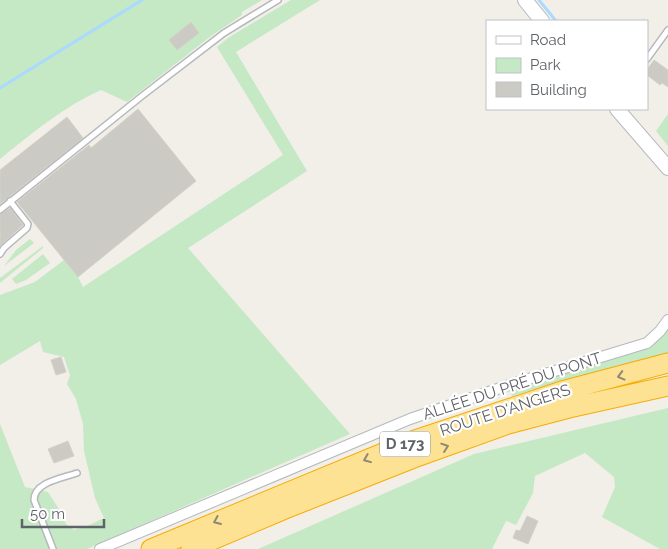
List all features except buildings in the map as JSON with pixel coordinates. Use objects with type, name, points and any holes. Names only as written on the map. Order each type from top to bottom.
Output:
[{"type":"highway","name":"ROUTE D'ANGERS","points":[[151,549],[412,441],[562,391],[668,362]]},
{"type":"highway","name":"ROUTE D'ANGERS","points":[[192,549],[285,509],[401,463],[508,424],[668,386]]},
{"type":"street","points":[[525,0],[541,20]]},
{"type":"street","points":[[618,110],[668,168]]},
{"type":"street","name":"ALLÉE DU PRÉ DU PONT","points":[[100,549],[410,419],[512,384],[647,343],[660,331],[668,320]]},
{"type":"lane","points":[[0,210],[224,33],[278,0]]},
{"type":"lane","points":[[648,58],[668,30]]},
{"type":"lane","points":[[0,254],[28,224],[10,201]]},
{"type":"lane","points":[[53,549],[34,500],[34,494],[42,486],[77,473]]},
{"type":"green space","points":[[0,0],[262,0],[242,12],[242,15],[211,36],[127,102],[101,90],[61,112],[0,159]]},
{"type":"green space","points":[[291,0],[320,0],[236,52],[307,171],[188,248],[350,434],[87,549],[0,549],[0,424],[25,487],[48,492],[66,524],[74,530],[104,518],[95,498],[84,451],[83,424],[76,399],[67,384],[70,375],[64,357],[43,352],[40,341],[0,365],[0,295],[35,282],[64,260],[78,277],[83,287],[283,155],[217,47],[228,38]]},
{"type":"green space","points":[[668,114],[668,146],[656,131]]},
{"type":"green space","points":[[30,239],[34,243],[4,266],[16,250]]},
{"type":"green space","points":[[43,246],[43,248],[0,283],[0,278]]},
{"type":"green space","points":[[43,254],[50,263],[26,280],[16,284],[12,279]]},
{"type":"green space","points":[[668,330],[668,355],[566,380],[512,396],[510,390],[652,346]]},
{"type":"green space","points":[[668,408],[668,549],[660,549],[602,517],[615,487],[614,477],[585,453],[535,476],[533,493],[516,525],[506,521],[492,549],[258,549],[474,454]]},
{"type":"waterway","points":[[0,88],[142,0]]},
{"type":"waterway","points":[[539,0],[555,20]]}]
